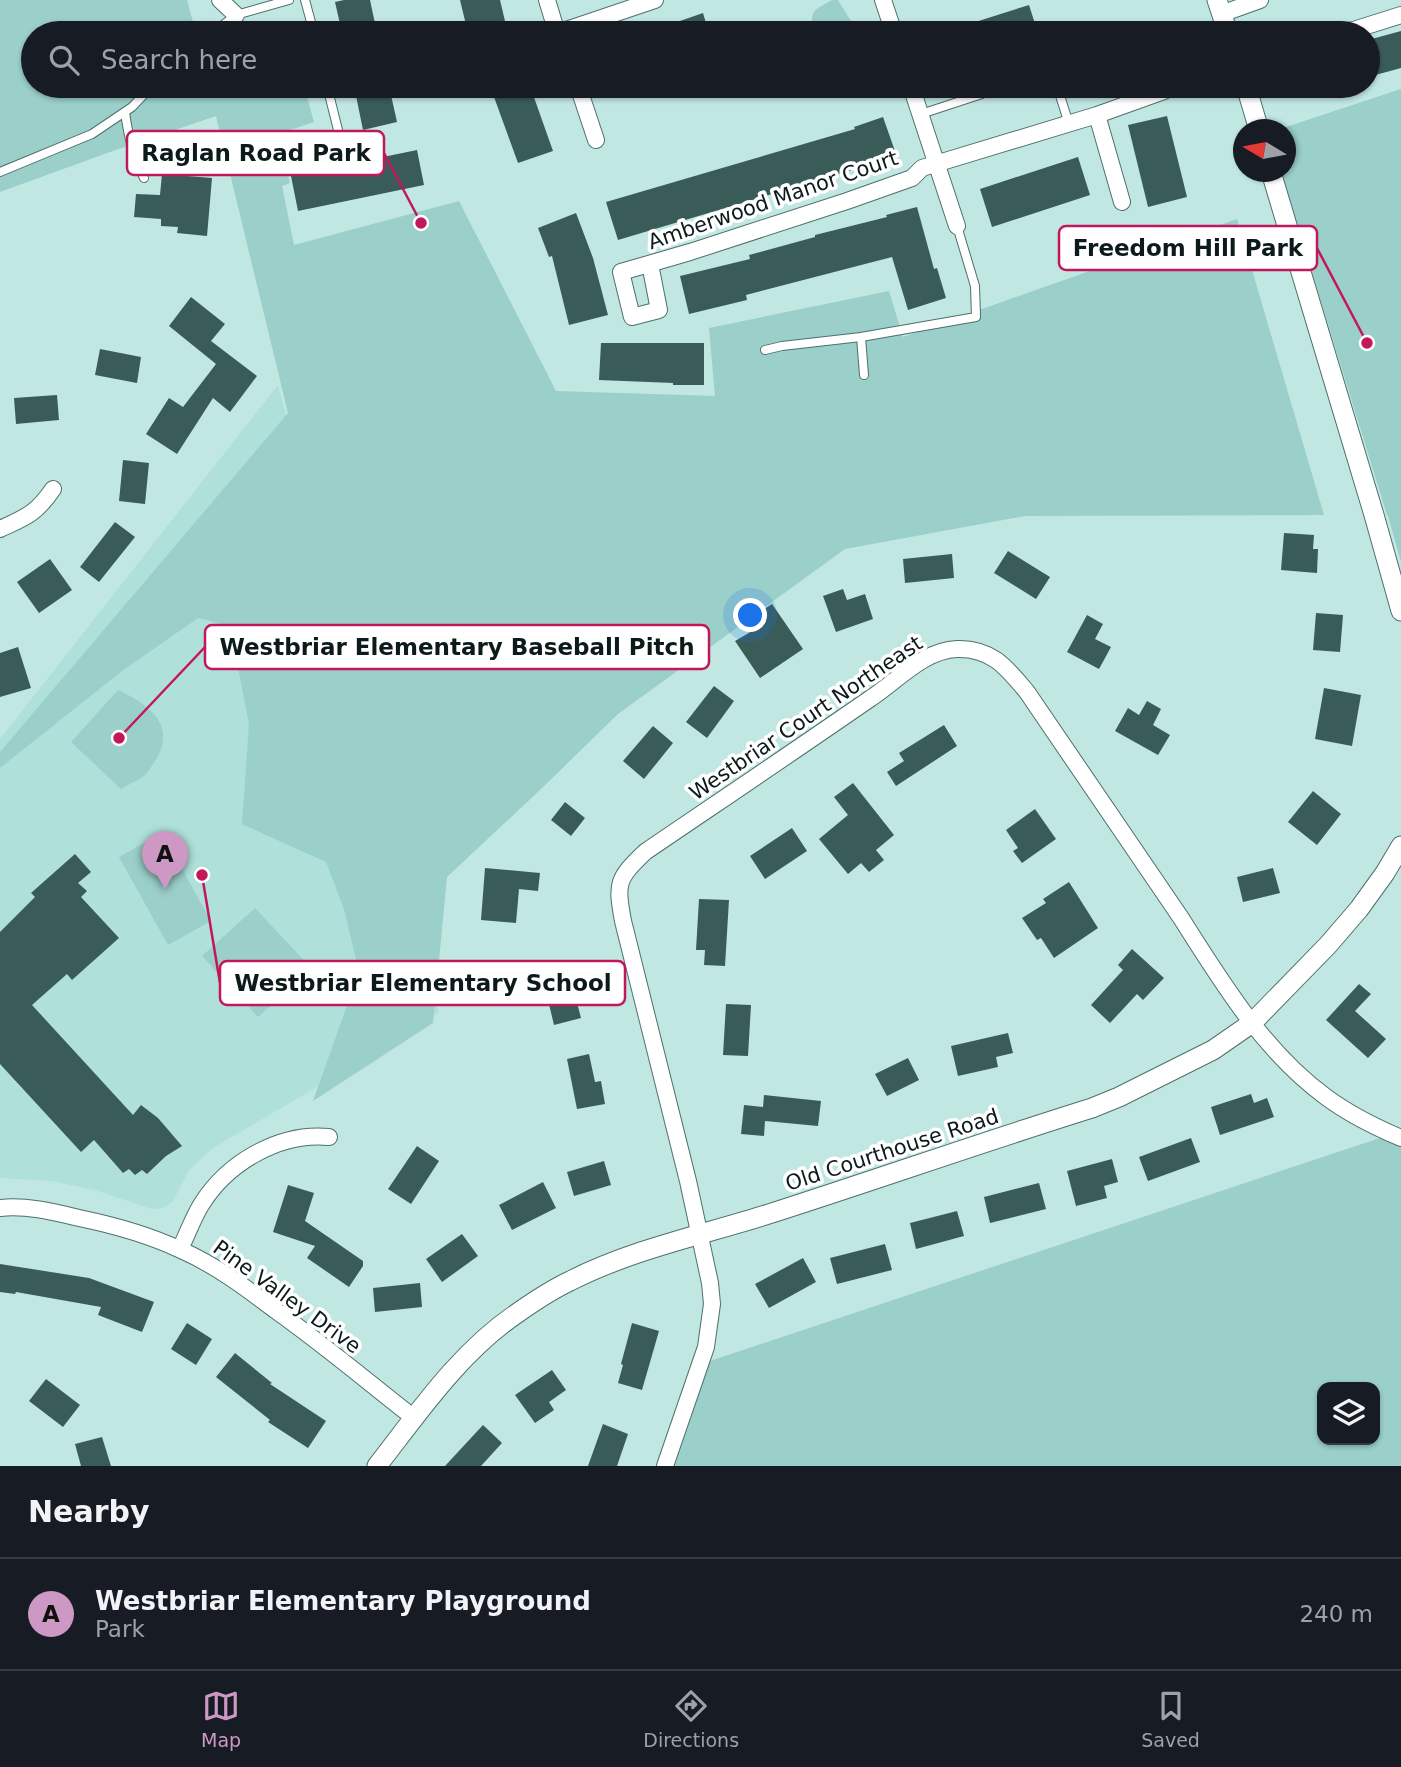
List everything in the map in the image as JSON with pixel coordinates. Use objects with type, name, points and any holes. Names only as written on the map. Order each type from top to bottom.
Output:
[{"type":"street","points":[[220,0],[236,15]]},
{"type":"street","points":[[547,0],[553,21]]},
{"type":"street","points":[[593,21],[655,0]]},
{"type":"street","points":[[883,0],[890,21]]},
{"type":"street","points":[[1219,7],[1260,0]]},
{"type":"street","points":[[1380,22],[1401,15]]},
{"type":"street","points":[[582,98],[596,140]]},
{"type":"street","points":[[915,98],[957,226]]},
{"type":"street","name":"Amberwood Manor Court","points":[[650,264],[659,310],[632,317],[621,272],[847,201],[912,178],[922,168],[1147,98]]},
{"type":"street","points":[[1250,98],[1256,119]]},
{"type":"street","points":[[1097,115],[1122,202]]},
{"type":"street","points":[[1274,182],[1401,611]]},
{"type":"street","points":[[0,529],[29,516],[42,506],[53,489]]},
{"type":"street","name":"Westbriar Court Northeast","points":[[665,1466],[706,1347],[712,1304],[688,1181],[620,905],[622,878],[626,870],[645,852],[937,652],[972,649],[989,654],[1004,665],[1027,692],[1252,1023],[1276,1053],[1326,1097],[1356,1117],[1401,1138]]},
{"type":"street","name":"Old Courthouse Road","points":[[377,1466],[438,1387],[500,1326],[569,1281],[636,1253],[849,1188],[1093,1108],[1213,1050],[1252,1023],[1328,945],[1359,909],[1401,846]]},
{"type":"street","points":[[180,1249],[200,1206],[214,1187],[232,1170],[276,1143],[296,1138],[329,1137]]},
{"type":"street","name":"Pine Valley Drive","points":[[0,1208],[31,1209],[94,1221],[180,1249],[243,1286],[414,1418]]},
{"type":"lane","points":[[228,21],[236,15],[289,0]]},
{"type":"lane","points":[[305,0],[311,21]]},
{"type":"lane","points":[[0,172],[92,134],[125,112],[140,98]]},
{"type":"lane","points":[[295,147],[340,138],[330,98]]},
{"type":"lane","points":[[921,114],[970,98]]},
{"type":"lane","points":[[1061,98],[1069,124]]},
{"type":"lane","points":[[125,112],[132,148],[144,178]]},
{"type":"lane","points":[[765,350],[976,317],[975,286],[957,226]]},
{"type":"lane","points":[[861,337],[864,375]]},
{"type":"shaded area","points":[[0,0],[187,0],[193,21],[21,21],[21,98],[307,98],[314,122],[278,134],[290,183],[282,186],[294,245],[459,201],[556,391],[715,396],[709,328],[889,291],[903,337],[1237,219],[1324,515],[1025,516],[845,549],[618,714],[447,877],[433,1023],[313,1101],[359,972],[344,909],[326,862],[242,824],[249,724],[230,626],[198,618],[122,671],[0,768],[0,752],[288,413],[216,116],[0,192]]},
{"type":"shaded area","points":[[832,0],[838,0],[851,21],[812,21],[814,12]]},
{"type":"shaded area","points":[[1401,89],[1401,562],[1284,182],[1296,182],[1296,124]]},
{"type":"shaded area","points":[[278,385],[439,1012],[213,1148],[189,1170],[173,1201],[163,1208],[152,1209],[95,1190],[51,1181],[0,1178],[0,739]]},
{"type":"shaded area","points":[[118,690],[149,709],[161,726],[163,737],[155,761],[146,773],[121,789],[71,742]]},
{"type":"shaded area","points":[[153,838],[167,842],[211,921],[168,945],[119,857]]},
{"type":"shaded area","points":[[255,908],[312,969],[258,1017],[202,956]]},
{"type":"shaded area","points":[[1392,1134],[1401,1138],[1401,1466],[665,1466],[701,1364]]},
{"type":"building","points":[[370,0],[374,21],[339,21],[335,2]]},
{"type":"building","points":[[460,0],[500,0],[505,21],[465,21]]},
{"type":"building","points":[[1029,5],[1034,21],[978,21]]},
{"type":"building","points":[[703,13],[705,21],[680,21]]},
{"type":"building","points":[[1401,31],[1401,68],[1380,74],[1380,37]]},
{"type":"building","points":[[356,98],[392,98],[397,122],[363,130]]},
{"type":"building","points":[[494,98],[534,98],[553,151],[518,163]]},
{"type":"building","points":[[1167,116],[1187,197],[1148,207],[1128,125]]},
{"type":"building","points":[[883,117],[896,154],[846,172],[618,240],[606,202],[855,129],[854,127]]},
{"type":"building","points":[[417,150],[424,185],[298,211],[291,176]]},
{"type":"building","points":[[1078,157],[1090,195],[992,227],[980,189]]},
{"type":"building","points":[[162,174],[212,178],[207,236],[177,233],[178,227],[161,226],[161,219],[134,217],[136,194],[160,195]]},
{"type":"building","points":[[917,207],[934,269],[937,268],[946,298],[908,310],[892,257],[746,295],[747,300],[689,314],[680,276],[750,259],[749,255]]},
{"type":"building","points":[[576,213],[593,258],[608,315],[569,325],[552,256],[549,257],[538,228]]},
{"type":"building","points":[[191,297],[225,324],[211,341],[257,376],[230,412],[213,398],[177,454],[146,434],[169,398],[183,407],[216,364],[169,326]]},
{"type":"building","points":[[601,343],[704,343],[704,385],[599,380]]},
{"type":"building","points":[[100,349],[141,357],[137,383],[95,375]]},
{"type":"building","points":[[57,395],[59,420],[16,424],[14,398]]},
{"type":"building","points":[[123,460],[149,463],[145,504],[119,501]]},
{"type":"building","points":[[115,522],[135,537],[99,582],[80,567]]},
{"type":"building","points":[[1284,533],[1314,535],[1313,549],[1318,549],[1317,573],[1281,570]]},
{"type":"building","points":[[1008,551],[1050,577],[1036,599],[994,573]]},
{"type":"building","points":[[952,554],[954,578],[905,583],[903,559]]},
{"type":"building","points":[[50,559],[72,590],[39,613],[17,582]]},
{"type":"building","points":[[843,589],[847,600],[865,594],[873,619],[836,632],[823,596]]},
{"type":"building","points":[[772,604],[803,649],[760,678],[735,641],[759,627],[752,617]]},
{"type":"building","points":[[1316,613],[1343,615],[1340,652],[1313,650]]},
{"type":"building","points":[[1087,615],[1103,624],[1095,639],[1111,647],[1099,669],[1067,652]]},
{"type":"building","points":[[18,647],[31,688],[0,697],[0,653]]},
{"type":"building","points":[[714,686],[734,701],[707,738],[686,722]]},
{"type":"building","points":[[1324,688],[1361,695],[1352,746],[1315,739]]},
{"type":"building","points":[[1147,701],[1161,709],[1153,725],[1170,735],[1158,755],[1115,731],[1128,708],[1139,715]]},
{"type":"building","points":[[944,725],[957,746],[896,786],[887,772],[904,761],[899,753]]},
{"type":"building","points":[[653,726],[673,743],[644,779],[623,761]]},
{"type":"building","points":[[853,783],[894,835],[876,850],[884,860],[869,872],[861,863],[848,874],[819,839],[848,815],[834,797]]},
{"type":"building","points":[[1313,791],[1341,814],[1317,845],[1288,822]]},
{"type":"building","points":[[565,802],[585,818],[571,836],[551,820]]},
{"type":"building","points":[[1035,809],[1056,839],[1022,863],[1013,851],[1018,848],[1006,830]]},
{"type":"building","points":[[792,828],[807,851],[765,879],[750,856]]},
{"type":"building","points":[[75,854],[91,872],[78,883],[87,891],[81,897],[119,938],[72,980],[67,974],[32,1005],[133,1115],[141,1105],[158,1118],[182,1146],[166,1156],[147,1174],[142,1170],[135,1175],[129,1169],[123,1173],[94,1140],[81,1152],[0,1064],[0,932],[35,897],[31,893]]},
{"type":"building","points":[[485,868],[540,873],[538,891],[519,889],[516,923],[481,920]]},
{"type":"building","points":[[1273,868],[1280,893],[1243,902],[1237,877]]},
{"type":"building","points":[[1069,882],[1098,928],[1054,958],[1041,938],[1037,940],[1022,918],[1046,903],[1043,899]]},
{"type":"building","points":[[699,899],[729,900],[725,966],[704,965],[705,950],[696,950]]},
{"type":"building","points":[[1132,949],[1164,978],[1143,1000],[1137,994],[1110,1023],[1091,1005],[1123,970],[1118,965]]},
{"type":"building","points":[[568,968],[581,1018],[554,1025],[542,975]]},
{"type":"building","points":[[1359,984],[1371,994],[1355,1011],[1386,1039],[1368,1058],[1326,1020]]},
{"type":"building","points":[[726,1004],[751,1005],[748,1056],[723,1055]]},
{"type":"building","points":[[1008,1033],[1013,1053],[996,1057],[998,1067],[958,1076],[951,1046]]},
{"type":"building","points":[[589,1054],[595,1082],[601,1081],[605,1104],[577,1109],[567,1059]]},
{"type":"building","points":[[908,1058],[919,1080],[887,1096],[875,1074]]},
{"type":"building","points":[[1251,1094],[1254,1103],[1267,1098],[1274,1117],[1220,1135],[1211,1107]]},
{"type":"building","points":[[764,1095],[821,1101],[818,1126],[765,1121],[764,1136],[741,1134],[744,1105],[763,1107]]},
{"type":"building","points":[[1191,1138],[1200,1162],[1148,1181],[1139,1157]]},
{"type":"building","points":[[417,1146],[439,1161],[411,1204],[388,1189]]},
{"type":"building","points":[[1112,1159],[1118,1182],[1104,1186],[1107,1198],[1076,1206],[1067,1171]]},
{"type":"building","points":[[604,1161],[611,1185],[574,1196],[567,1172]]},
{"type":"building","points":[[543,1182],[556,1208],[512,1230],[499,1205]]},
{"type":"building","points":[[1039,1183],[1046,1209],[990,1223],[984,1197]]},
{"type":"building","points":[[288,1185],[314,1193],[305,1221],[363,1261],[363,1266],[349,1287],[307,1258],[315,1246],[273,1232]]},
{"type":"building","points":[[957,1211],[964,1236],[916,1249],[910,1223]]},
{"type":"building","points":[[462,1234],[478,1256],[442,1282],[426,1259]]},
{"type":"building","points":[[885,1244],[892,1270],[837,1284],[830,1258]]},
{"type":"building","points":[[803,1258],[816,1282],[769,1308],[755,1284]]},
{"type":"building","points":[[0,1264],[89,1278],[154,1302],[142,1332],[98,1315],[101,1307],[16,1292],[0,1292]]},
{"type":"building","points":[[420,1283],[422,1307],[375,1312],[373,1288]]},
{"type":"building","points":[[187,1323],[212,1339],[196,1365],[171,1349]]},
{"type":"building","points":[[632,1323],[659,1331],[642,1390],[618,1383]]},
{"type":"building","points":[[235,1353],[272,1383],[270,1384],[326,1421],[308,1448],[268,1422],[270,1420],[216,1377]]},
{"type":"building","points":[[552,1370],[566,1390],[549,1402],[554,1410],[535,1423],[515,1395]]},
{"type":"building","points":[[46,1379],[80,1405],[63,1427],[29,1401]]},
{"type":"building","points":[[603,1424],[628,1434],[617,1466],[588,1466]]},
{"type":"building","points":[[483,1425],[502,1443],[481,1466],[445,1466]]},
{"type":"building","points":[[102,1437],[111,1466],[81,1466],[75,1444]]},
{"type":"place","name":"Raglan Road Park","points":[[421,223]]},
{"type":"place","name":"Freedom Hill Park","points":[[1367,343]]},
{"type":"place","name":"Westbriar Elementary Baseball Pitch","points":[[119,738]]},
{"type":"place","name":"Westbriar Elementary School","points":[[202,875]]},
{"type":"place","name":"Westbriar Elementary Playground","points":[[165,889]]}]
